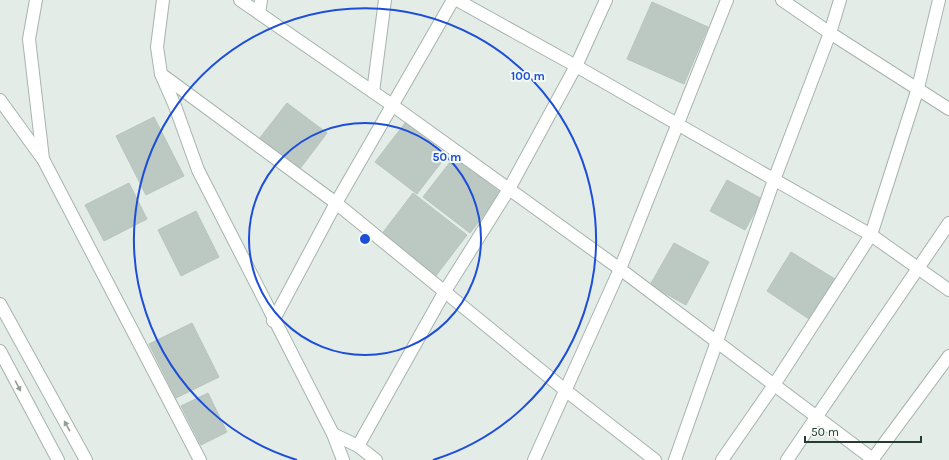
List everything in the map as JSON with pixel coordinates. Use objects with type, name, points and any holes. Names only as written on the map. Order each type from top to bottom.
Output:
[{"type":"street","points":[[36,0],[29,39],[43,159]]},
{"type":"street","points":[[163,0],[157,47],[161,74],[175,106],[198,170],[273,321],[333,434],[343,460]]},
{"type":"street","points":[[240,0],[392,105],[620,269],[716,343],[873,460],[949,356]]},
{"type":"street","points":[[260,14],[261,0]]},
{"type":"street","points":[[372,92],[385,0]]},
{"type":"street","points":[[273,321],[336,203],[453,0]]},
{"type":"street","points":[[457,0],[871,234],[949,290]]},
{"type":"street","points":[[358,446],[445,291],[509,189],[576,66],[606,0]]},
{"type":"street","points":[[534,460],[620,269],[727,0]]},
{"type":"street","points":[[782,0],[830,33],[949,109]]},
{"type":"street","points":[[675,460],[774,180],[830,33],[840,0]]},
{"type":"street","points":[[722,460],[774,385],[871,234],[918,88],[939,0]]},
{"type":"street","points":[[161,74],[336,203],[565,390],[655,460]]},
{"type":"street","points":[[0,100],[43,159],[200,460]]},
{"type":"street","points":[[787,460],[949,223]]},
{"type":"street","points":[[0,304],[86,460]]},
{"type":"street","points":[[0,351],[58,460]]},
{"type":"street","points":[[333,434],[358,446],[376,460]]},
{"type":"building","points":[[652,2],[708,27],[684,84],[627,59]]},
{"type":"building","points":[[287,103],[327,133],[299,170],[259,139]]},
{"type":"building","points":[[154,117],[184,176],[146,195],[116,136]]},
{"type":"building","points":[[405,123],[447,155],[417,194],[375,162]]},
{"type":"building","points":[[454,157],[501,193],[470,233],[423,197]]},
{"type":"building","points":[[727,180],[762,199],[745,230],[710,211]]},
{"type":"building","points":[[129,183],[147,219],[104,241],[85,205]]},
{"type":"building","points":[[413,193],[467,235],[435,277],[381,235]]},
{"type":"building","points":[[196,211],[219,257],[181,276],[158,230]]},
{"type":"building","points":[[674,243],[709,262],[686,305],[650,285]]},
{"type":"building","points":[[791,252],[835,279],[809,319],[767,291]]},
{"type":"building","points":[[192,323],[219,377],[176,398],[149,344]]},
{"type":"building","points":[[208,393],[227,432],[201,445],[181,406]]}]
